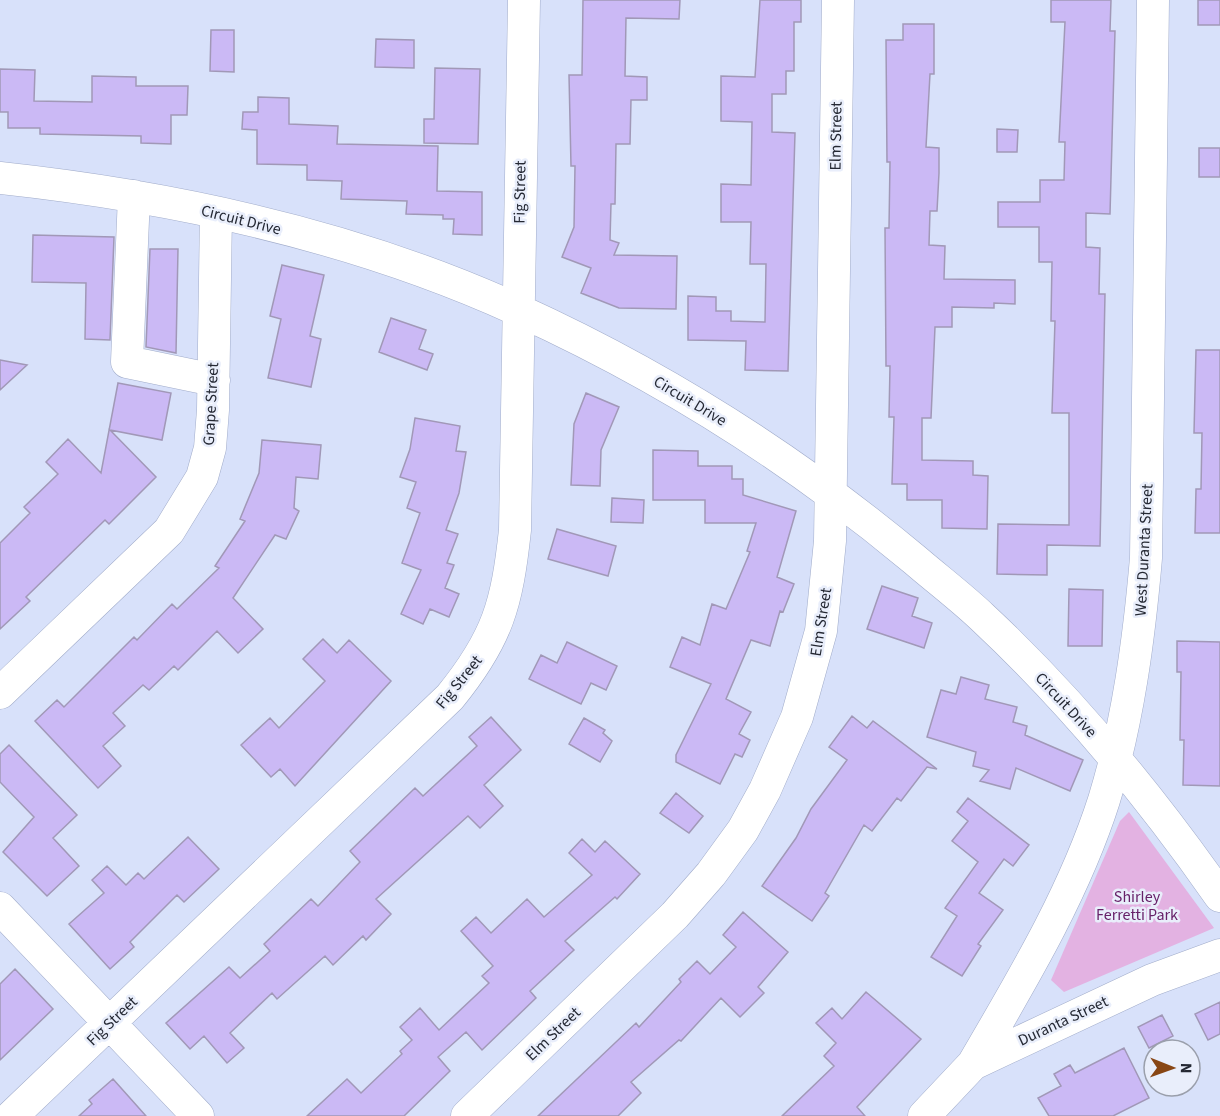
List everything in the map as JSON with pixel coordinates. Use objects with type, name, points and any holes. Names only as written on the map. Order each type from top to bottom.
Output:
[{"type":"street","name":"Fig Street","points":[[12,1116],[450,697],[476,665],[495,628],[509,584],[515,530],[524,0]]},
{"type":"street","name":"Elm Street","points":[[467,1116],[675,915],[711,874],[742,830],[782,753],[812,672],[827,588],[831,493],[838,0]]},
{"type":"street","name":"West Duranta Street","points":[[973,1064],[1029,968],[1069,887],[1104,800],[1140,632],[1146,558],[1154,0]]},
{"type":"street","name":"Circuit Drive","points":[[0,178],[134,196],[216,213],[350,249],[519,310],[637,370],[782,457],[831,493],[982,616],[1076,714],[1114,758],[1220,896]]},
{"type":"street","points":[[134,196],[127,362],[214,380]]},
{"type":"street","name":"Grape Street","points":[[0,693],[169,531],[202,477],[210,448],[214,380],[216,213]]},
{"type":"street","points":[[0,908],[198,1116]]},
{"type":"street","name":"Duranta Street","points":[[924,1116],[973,1064],[1152,980],[1220,955]]},
{"type":"green space","name":"Shirley Ferretti Park","points":[[1129,812],[1214,928],[1064,992],[1051,980],[1120,821]]},
{"type":"building","points":[[583,0],[680,0],[679,19],[626,18],[625,76],[647,77],[647,100],[631,100],[630,144],[616,144],[615,204],[611,204],[610,240],[619,243],[614,255],[677,256],[676,309],[619,308],[581,293],[591,268],[562,257],[574,227],[575,166],[571,166],[569,75],[582,75]]},
{"type":"building","points":[[760,0],[801,0],[801,22],[794,22],[794,71],[786,71],[786,94],[772,94],[772,132],[795,133],[788,371],[745,370],[746,341],[688,340],[688,296],[716,297],[716,311],[731,311],[731,321],[765,322],[766,264],[750,264],[751,222],[721,222],[721,184],[751,185],[752,122],[721,121],[721,76],[755,77]]},
{"type":"building","points":[[1051,0],[1111,0],[1110,31],[1115,31],[1110,214],[1086,213],[1086,247],[1100,248],[1099,294],[1105,294],[1100,546],[1047,545],[1047,575],[997,574],[998,524],[1069,525],[1069,413],[1052,413],[1055,321],[1051,321],[1052,262],[1039,262],[1039,227],[998,227],[998,202],[1040,202],[1040,180],[1064,180],[1065,142],[1059,142],[1065,22],[1051,22]]},
{"type":"building","points":[[1198,0],[1220,0],[1220,25],[1198,25]]},
{"type":"building","points":[[903,24],[934,24],[934,74],[930,74],[926,147],[939,148],[939,173],[937,211],[930,211],[929,245],[945,246],[944,279],[1015,280],[1015,304],[994,303],[994,308],[952,307],[952,327],[935,327],[931,418],[922,418],[922,460],[973,461],[973,475],[988,476],[987,529],[942,528],[942,500],[907,500],[907,484],[892,484],[894,417],[889,417],[890,366],[886,366],[885,228],[889,228],[890,162],[887,162],[886,40],[903,40]]},
{"type":"building","points":[[211,30],[234,30],[234,72],[210,71]]},
{"type":"building","points":[[376,39],[414,40],[414,68],[375,67]]},
{"type":"building","points":[[435,68],[480,69],[478,144],[424,143],[424,119],[434,119]]},
{"type":"building","points":[[0,69],[35,70],[34,101],[92,102],[92,76],[136,77],[136,86],[188,86],[187,115],[171,115],[171,144],[141,143],[141,136],[40,134],[40,128],[8,128],[8,112],[0,112]]},
{"type":"building","points":[[258,97],[289,98],[289,124],[338,126],[337,144],[438,146],[437,191],[482,192],[482,235],[453,234],[454,219],[443,219],[443,215],[406,214],[407,201],[341,199],[342,181],[307,180],[307,165],[257,164],[257,130],[242,129],[243,112],[258,112]]},
{"type":"building","points":[[997,129],[1018,130],[1017,152],[997,152]]},
{"type":"building","points":[[1199,148],[1220,148],[1220,177],[1199,177]]},
{"type":"building","points":[[33,235],[114,237],[110,340],[85,339],[86,283],[32,282]]},
{"type":"building","points":[[150,249],[178,249],[176,353],[146,347]]},
{"type":"building","points":[[282,265],[324,275],[310,336],[321,339],[311,387],[268,378],[281,319],[270,316]]},
{"type":"building","points":[[391,318],[426,330],[419,349],[433,354],[427,370],[379,352]]},
{"type":"building","points":[[1196,350],[1220,350],[1220,533],[1195,533],[1196,489],[1201,489],[1202,433],[1194,433]]},
{"type":"building","points":[[0,360],[27,365],[0,390]]},
{"type":"building","points":[[118,383],[171,393],[162,440],[110,430],[156,477],[109,524],[105,520],[26,597],[30,601],[0,629],[0,543],[30,513],[24,507],[58,474],[46,462],[68,439],[101,473]]},
{"type":"building","points":[[586,393],[619,407],[601,450],[600,486],[571,485],[574,424]]},
{"type":"building","points":[[415,418],[460,426],[456,451],[466,452],[459,493],[446,530],[458,534],[447,563],[454,565],[445,588],[459,594],[449,617],[430,609],[423,624],[401,614],[421,570],[402,563],[420,513],[407,508],[416,482],[400,477],[410,449]]},
{"type":"building","points":[[262,440],[321,445],[318,479],[296,477],[294,508],[299,511],[286,539],[275,535],[233,598],[263,629],[238,653],[217,631],[178,670],[174,666],[149,690],[143,685],[113,713],[125,726],[103,746],[121,766],[98,788],[35,721],[57,700],[64,707],[134,637],[137,640],[172,604],[177,609],[219,568],[215,566],[245,521],[240,519],[259,473]]},
{"type":"building","points":[[653,450],[698,451],[698,466],[732,466],[732,479],[743,479],[743,495],[796,511],[777,577],[794,584],[783,612],[780,611],[770,646],[751,640],[726,699],[751,712],[739,734],[750,740],[742,757],[735,754],[720,784],[676,762],[676,755],[711,684],[670,667],[682,637],[700,645],[712,604],[726,609],[750,552],[747,551],[756,523],[705,523],[705,500],[653,500]]},
{"type":"building","points":[[612,498],[644,500],[643,523],[611,522]]},
{"type":"building","points":[[557,529],[616,546],[608,576],[548,559]]},
{"type":"building","points":[[882,586],[918,598],[912,616],[932,623],[924,648],[867,629]]},
{"type":"building","points":[[1069,589],[1103,590],[1102,646],[1068,646]]},
{"type":"building","points":[[323,639],[337,653],[349,640],[391,681],[295,786],[280,769],[271,777],[241,745],[270,718],[279,728],[325,681],[303,659]]},
{"type":"building","points":[[1177,641],[1220,642],[1220,786],[1183,785],[1184,740],[1180,740],[1181,672],[1177,672]]},
{"type":"building","points":[[567,642],[617,666],[606,690],[591,683],[581,704],[529,679],[541,655],[557,663]]},
{"type":"building","points":[[961,677],[989,685],[985,699],[1017,707],[1013,722],[1027,726],[1025,735],[1083,760],[1070,791],[1016,768],[1010,789],[980,781],[989,770],[973,766],[976,752],[927,737],[941,690],[956,694]]},
{"type":"building","points":[[852,716],[867,728],[873,721],[937,769],[927,767],[901,801],[897,798],[872,831],[864,825],[825,893],[829,896],[812,921],[762,886],[796,838],[811,809],[847,760],[829,747]]},
{"type":"building","points":[[491,717],[521,750],[484,785],[503,806],[480,828],[468,816],[376,899],[391,914],[366,940],[363,936],[333,965],[325,956],[277,999],[272,993],[230,1033],[244,1048],[227,1063],[204,1036],[190,1049],[166,1023],[229,967],[240,978],[270,951],[264,944],[311,899],[318,906],[360,862],[350,851],[415,788],[423,796],[477,746],[469,737]]},
{"type":"building","points":[[584,718],[605,730],[603,733],[612,741],[600,762],[569,744]]},
{"type":"building","points":[[9,745],[77,815],[53,838],[79,866],[47,896],[3,852],[34,817],[0,782],[0,754]]},
{"type":"building","points":[[676,793],[703,816],[689,833],[660,813]]},
{"type":"building","points":[[968,798],[1029,845],[1013,866],[1004,859],[979,893],[1003,910],[978,944],[981,946],[962,976],[931,957],[957,916],[945,908],[978,862],[952,841],[968,821],[957,812]]},
{"type":"building","points":[[188,837],[219,869],[184,902],[177,895],[130,942],[134,947],[110,969],[69,924],[104,893],[92,880],[107,866],[126,885],[138,873],[144,879]]},
{"type":"building","points":[[582,839],[595,852],[605,841],[640,874],[617,899],[615,897],[565,941],[574,950],[530,991],[536,998],[482,1050],[466,1032],[438,1057],[450,1071],[404,1116],[307,1116],[347,1079],[361,1093],[402,1054],[400,1051],[412,1040],[400,1027],[420,1008],[439,1030],[489,983],[482,976],[493,966],[461,931],[476,917],[491,933],[527,899],[544,917],[592,875],[569,853]]},
{"type":"building","points":[[743,912],[788,952],[758,987],[764,993],[740,1017],[721,998],[681,1041],[679,1040],[631,1082],[641,1093],[618,1116],[538,1116],[636,1023],[639,1027],[681,982],[679,979],[697,961],[710,974],[736,947],[723,935]]},
{"type":"building","points":[[15,969],[53,1009],[0,1060],[0,984]]},
{"type":"building","points":[[866,992],[921,1039],[857,1107],[865,1116],[782,1116],[834,1066],[824,1056],[836,1043],[816,1023],[832,1008],[842,1019]]},
{"type":"building","points":[[1220,1002],[1220,1034],[1208,1040],[1195,1014]]},
{"type":"building","points":[[1162,1015],[1173,1036],[1144,1038],[1138,1027]]},
{"type":"building","points":[[1124,1048],[1142,1084],[1142,1098],[1149,1098],[1113,1116],[1049,1116],[1038,1098],[1061,1086],[1054,1074],[1070,1065],[1075,1073]]},
{"type":"building","points":[[113,1079],[146,1116],[79,1116],[92,1104],[89,1100]]}]
